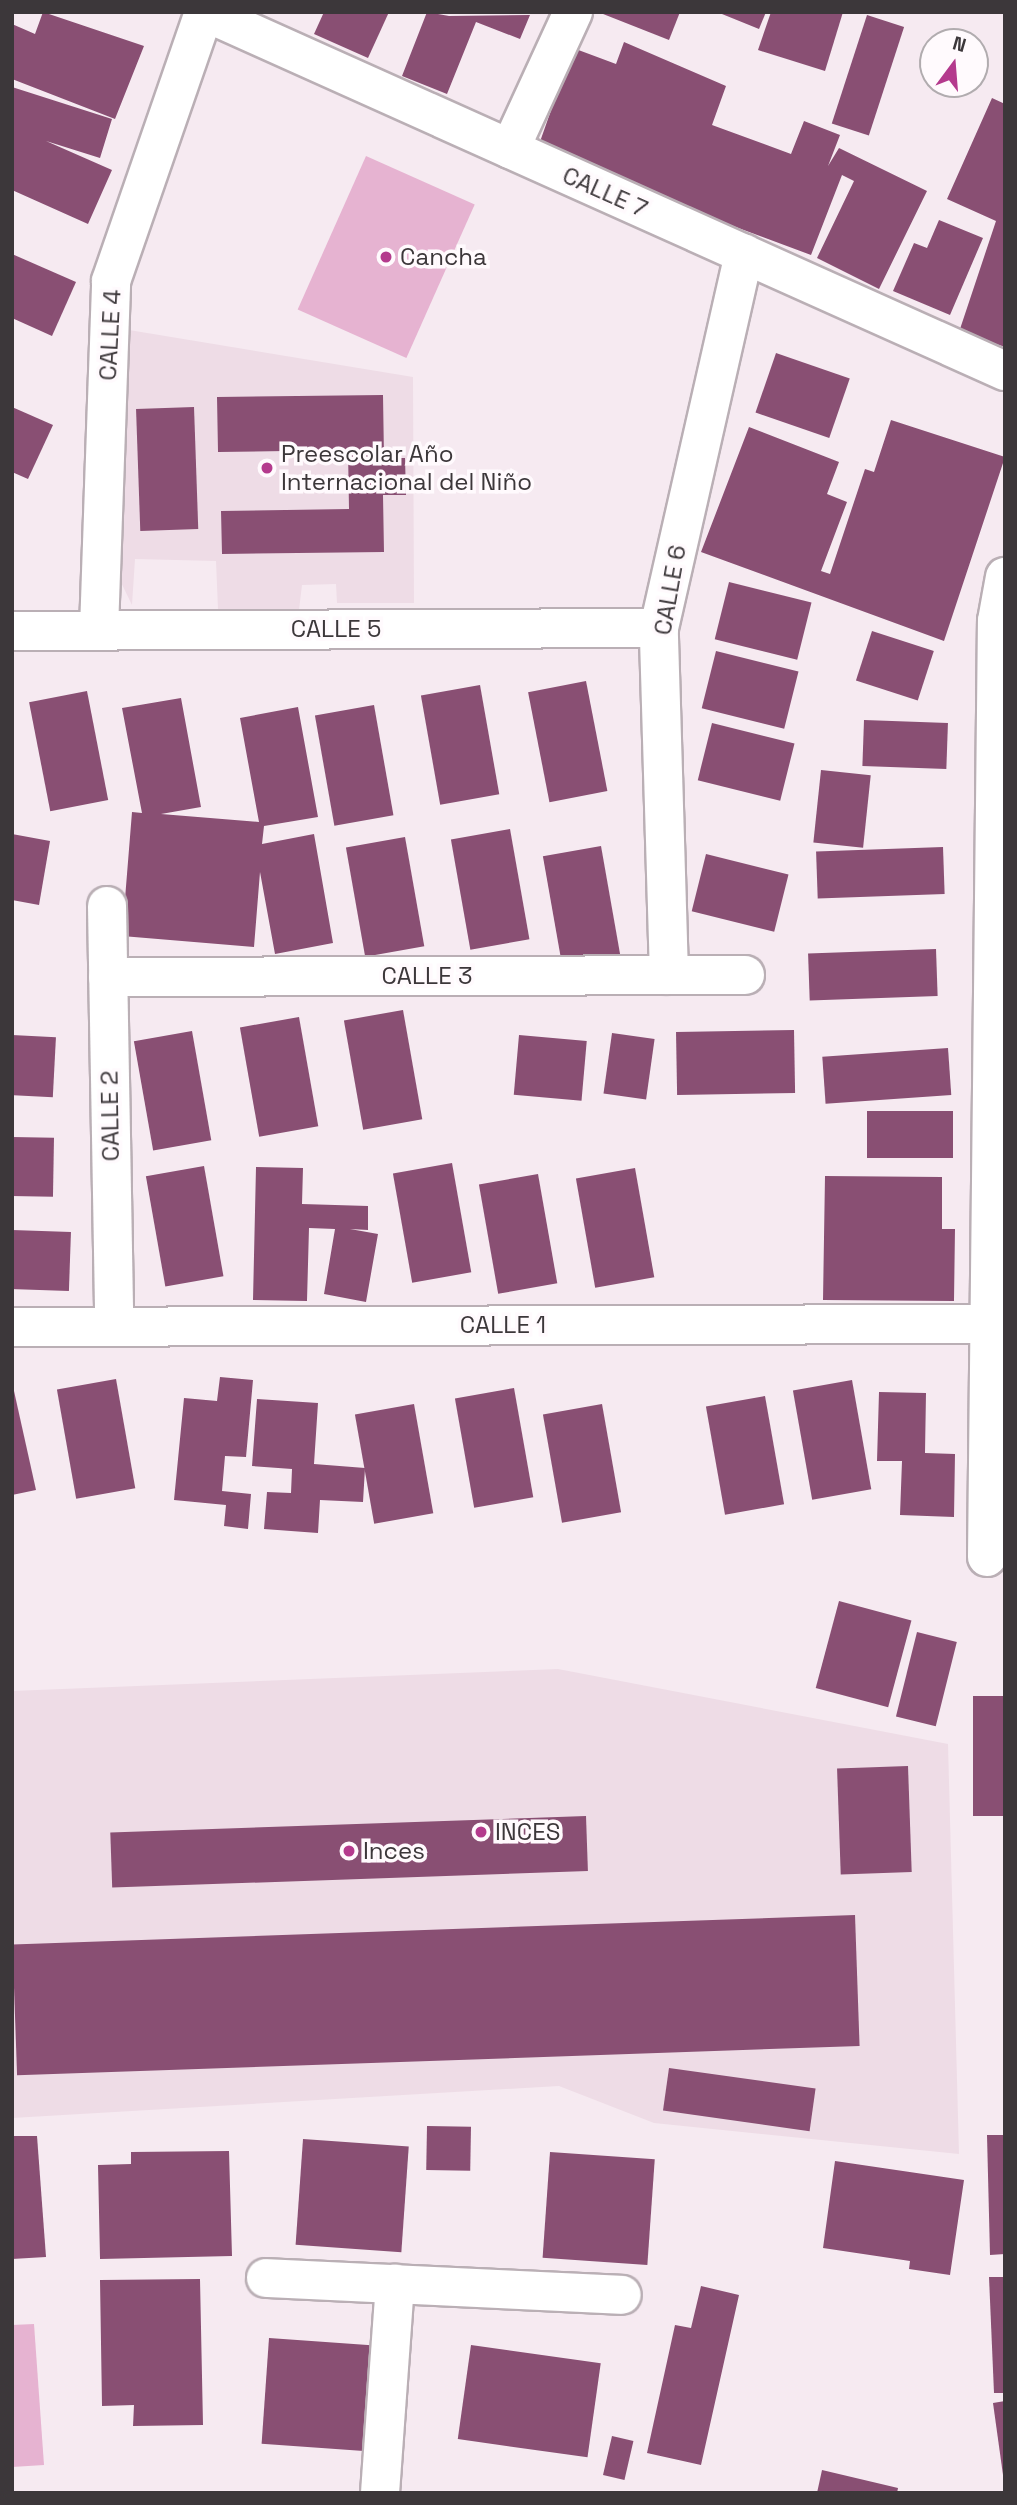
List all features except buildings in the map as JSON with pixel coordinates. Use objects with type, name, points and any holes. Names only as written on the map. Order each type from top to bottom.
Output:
[{"type":"street","name":"CALLE 7","points":[[204,12],[1005,371]]},
{"type":"street","name":"CALLE 4","points":[[99,630],[111,281],[204,12]]},
{"type":"street","points":[[510,149],[573,12]]},
{"type":"street","name":"CALLE 6","points":[[669,975],[659,628],[744,254]]},
{"type":"street","points":[[987,1557],[999,968],[997,621],[1005,577]]},
{"type":"street","name":"CALLE 5","points":[[12,631],[659,628]]},
{"type":"street","name":"CALLE 2","points":[[107,906],[114,1327]]},
{"type":"street","name":"CALLE 3","points":[[108,977],[745,975]]},
{"type":"street","name":"CALLE 1","points":[[12,1327],[993,1324]]},
{"type":"street","points":[[266,2278],[622,2295]]},
{"type":"street","points":[[380,2493],[395,2284]]},
{"type":"shaded area","name":"Cancha","points":[[366,156],[475,204],[406,358],[298,309]]},
{"type":"shaded area","name":"Preescolar Año Internacional del Niño","points":[[129,330],[413,377],[414,603],[337,603],[336,584],[302,585],[299,610],[218,609],[216,561],[135,559],[132,605],[114,568]]},
{"type":"shaded area","name":"INCES","points":[[558,1669],[948,1744],[959,2154],[654,2123],[559,2086],[12,2118],[12,1691]]},
{"type":"shaded area","points":[[34,2324],[44,2465],[12,2467],[12,2325]]},
{"type":"place","name":"Cancha","points":[[386,257]]},
{"type":"place","name":"Preescolar Año Internacional del Niño","points":[[267,468]]},
{"type":"place","name":"INCES","points":[[481,1832]]},
{"type":"place","name":"Inces","points":[[349,1851]]}]
